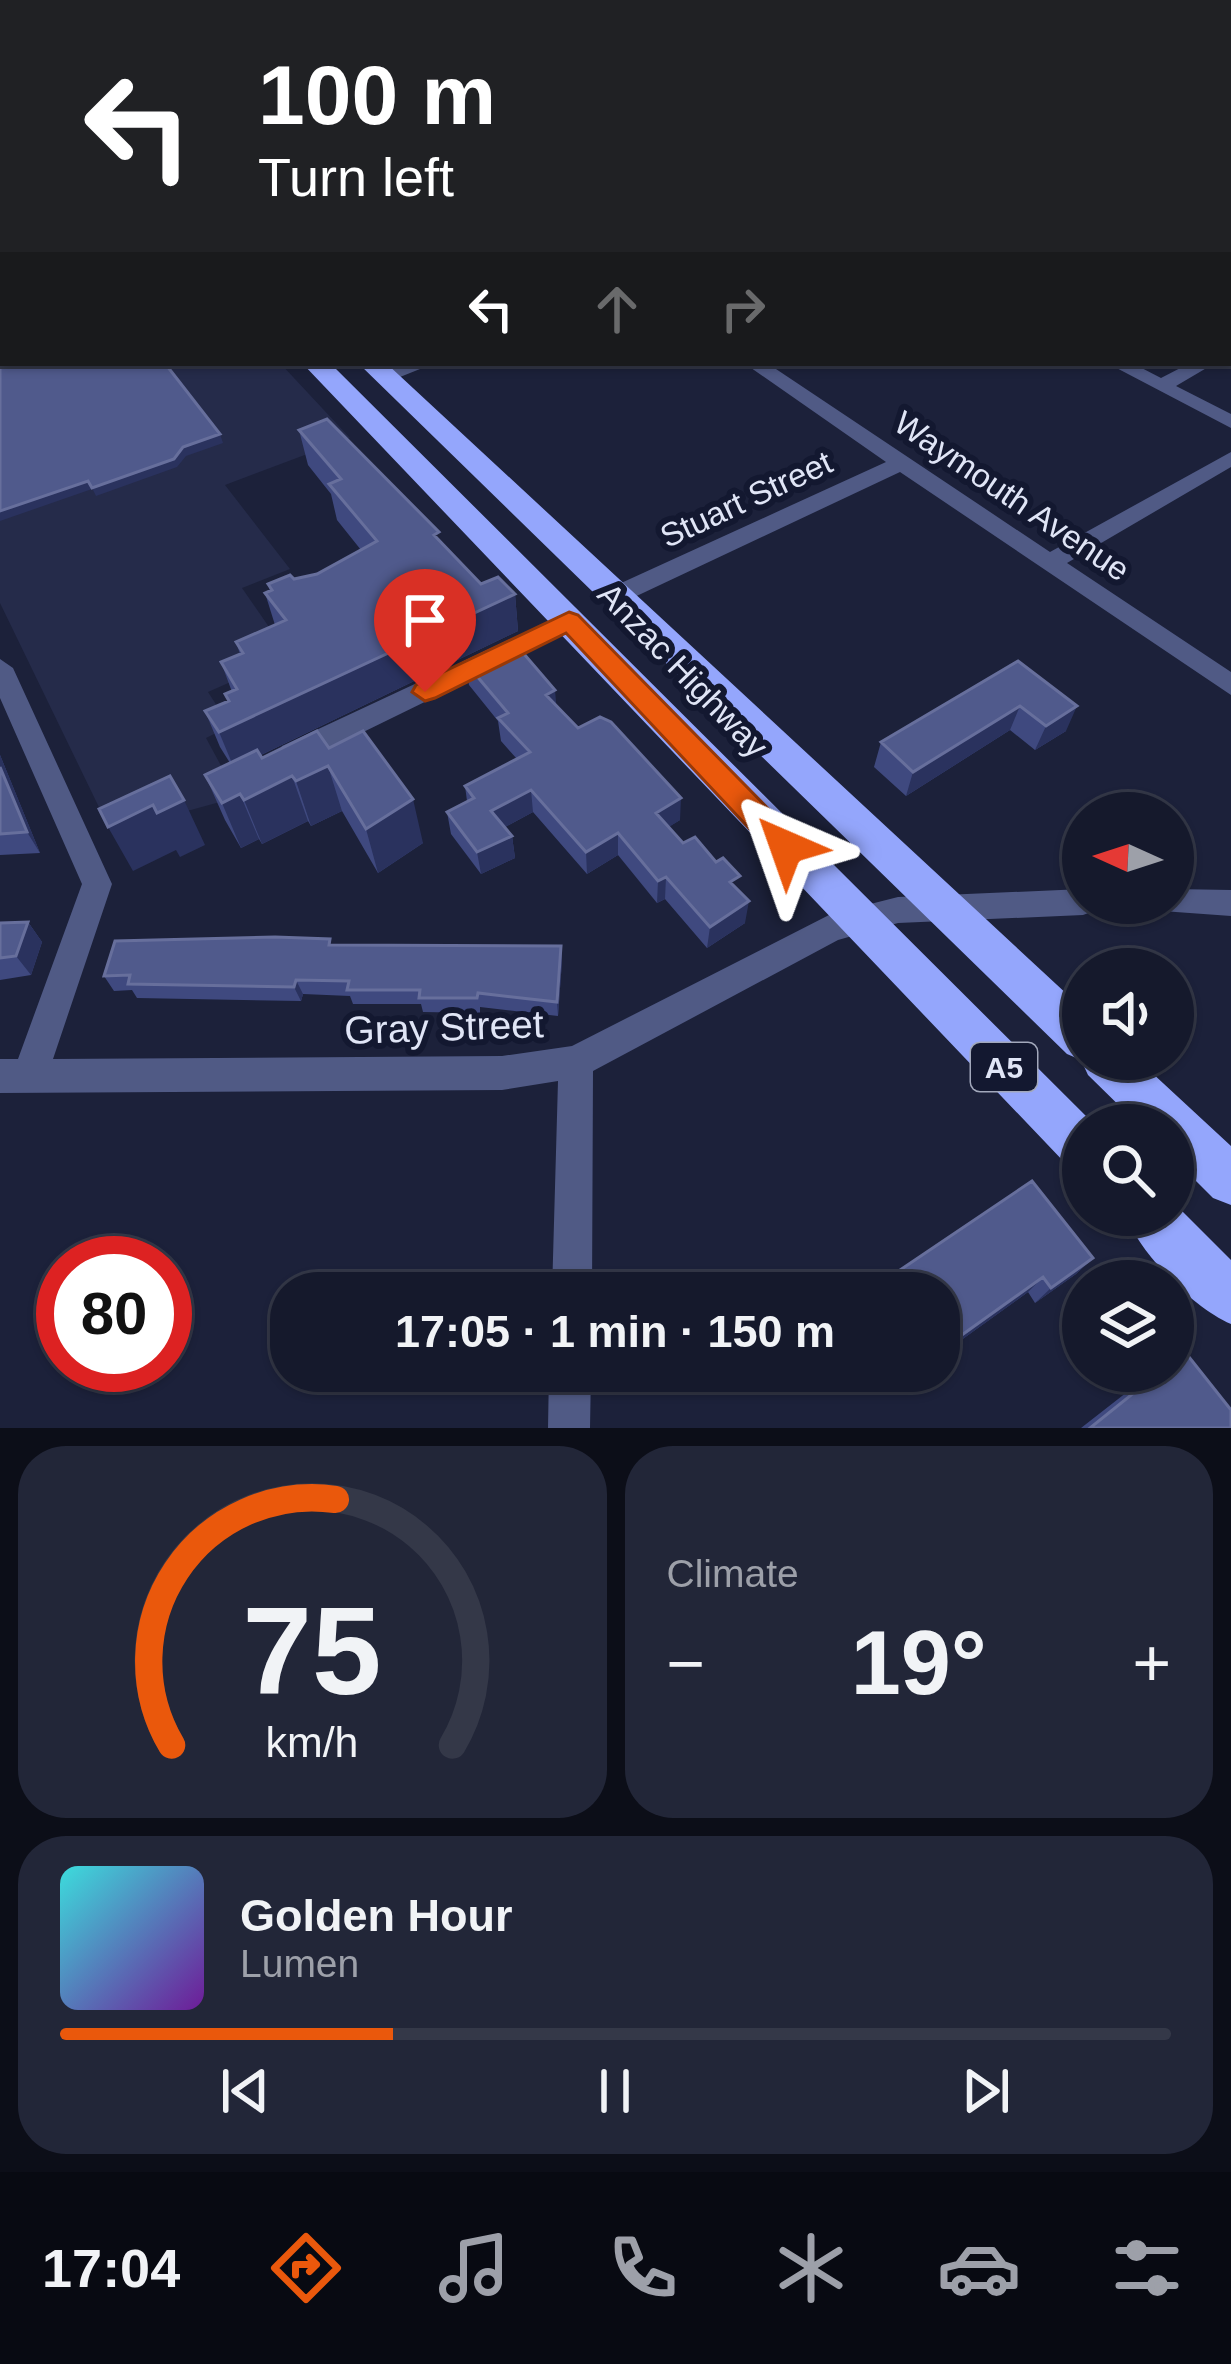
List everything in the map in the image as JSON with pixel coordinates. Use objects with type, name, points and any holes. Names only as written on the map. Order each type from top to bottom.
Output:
[{"type":"highway","name":"Anzac Highway","points":[[318,366],[1062,1126]]},
{"type":"highway","name":"Anzac Highway","points":[[378,370],[1062,1019]]},
{"type":"highway","points":[[371,419],[383,406],[378,370]]},
{"type":"highway","points":[[491,539],[496,511],[517,502]]},
{"type":"highway","points":[[700,756],[753,725]]},
{"type":"highway","points":[[1126,1080],[1231,1180]]},
{"type":"highway","points":[[1171,1236],[1231,1297]]},
{"type":"street","name":"Waymouth Avenue","points":[[759,366],[1231,685]]},
{"type":"street","points":[[1124,366],[1231,422]]},
{"type":"street","points":[[1161,386],[1199,366]]},
{"type":"street","points":[[1052,561],[1231,458]]},
{"type":"street","name":"Stuart Street","points":[[617,596],[903,462]]},
{"type":"street","points":[[269,765],[569,621]]},
{"type":"street","points":[[2,678],[97,884],[15,1076]]},
{"type":"street","points":[[1194,902],[1231,903]]},
{"type":"street","name":"Gray Street","points":[[15,1076],[502,1073],[576,1062],[820,934],[858,921],[898,910],[1062,903]]},
{"type":"street","points":[[572,1272],[576,1062]]},
{"type":"street","points":[[569,1428],[570,1392]]},
{"type":"shaded area","points":[[0,366],[283,366],[350,438],[225,485],[290,569],[242,588],[289,656],[208,692],[230,726],[206,738],[238,797],[111,832],[0,603]]},
{"type":"building","points":[[0,366],[167,366],[220,434],[183,447],[174,459],[92,488],[88,481],[0,511]]},
{"type":"building","points":[[327,419],[439,532],[434,535],[481,584],[498,577],[515,594],[219,732],[205,711],[229,701],[225,694],[237,689],[221,662],[243,653],[236,642],[286,620],[265,593],[272,590],[268,584],[290,575],[294,579],[317,574],[377,541],[329,484],[341,479],[299,430]]},
{"type":"building","points":[[512,640],[555,690],[546,695],[578,728],[600,717],[611,722],[681,798],[656,813],[683,843],[695,837],[716,862],[723,858],[740,876],[730,882],[749,901],[710,927],[666,877],[658,881],[618,833],[586,852],[531,790],[491,811],[512,836],[477,852],[447,812],[474,798],[465,786],[530,752],[498,718],[508,713],[465,662]]},
{"type":"building","points":[[1018,661],[1077,706],[1046,726],[1020,706],[913,772],[881,742]]},
{"type":"building","points":[[317,731],[329,748],[363,731],[413,799],[366,829],[328,766],[296,781],[292,776],[244,800],[240,794],[222,803],[205,775],[257,750],[262,758]]},
{"type":"building","points":[[0,767],[27,832],[0,834]]},
{"type":"building","points":[[170,776],[184,800],[157,813],[153,805],[108,827],[99,809]]},
{"type":"building","points":[[28,922],[16,956],[0,958],[0,923]]},
{"type":"building","points":[[330,939],[329,945],[561,946],[557,1002],[478,993],[477,998],[419,998],[420,990],[347,990],[349,981],[296,980],[294,987],[128,984],[130,975],[104,976],[115,941]]},
{"type":"building","points":[[1032,1181],[1062,1219],[1062,1236],[1076,1236],[1093,1258],[1062,1260],[1062,1280],[1051,1288],[1043,1277],[960,1336],[960,1272],[897,1272]]},
{"type":"building","points":[[1194,1363],[1231,1410],[1231,1428],[1090,1428],[1135,1392],[1194,1392]]},
{"type":"route","points":[[425,692],[569,621],[786,847]]}]
